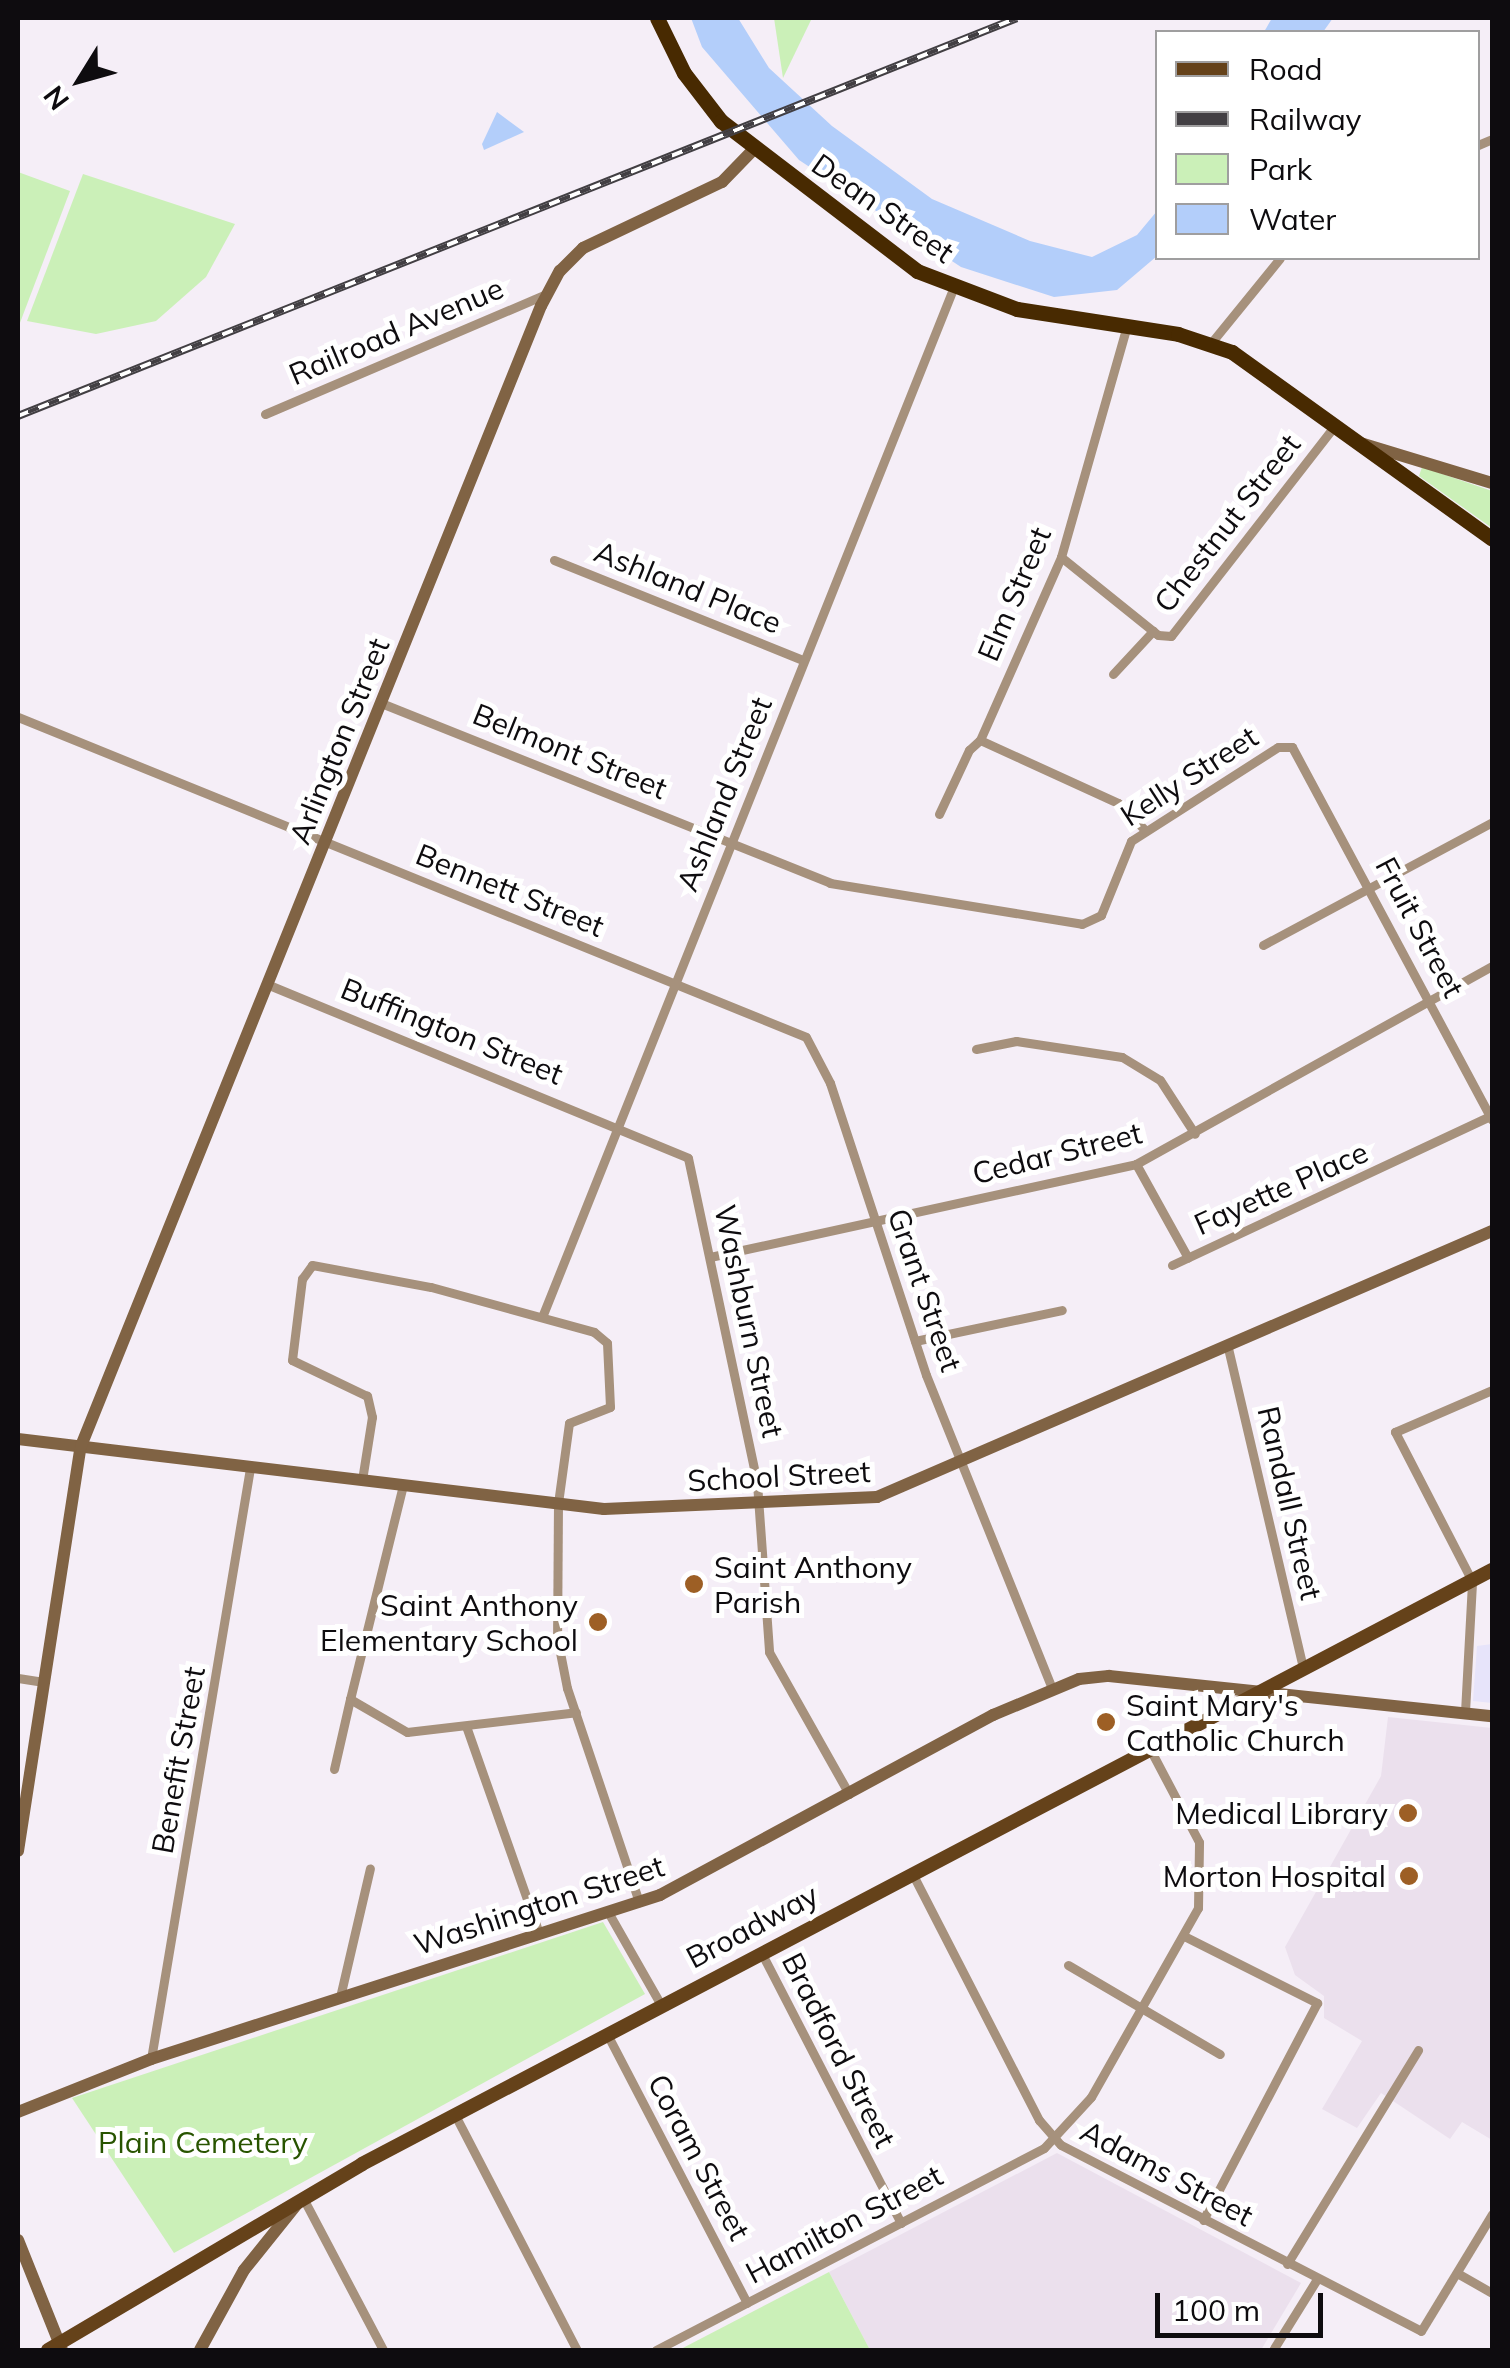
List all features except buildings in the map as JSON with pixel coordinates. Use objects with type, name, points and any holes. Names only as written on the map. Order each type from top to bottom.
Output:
[{"type":"highway","name":"Dean Street","points":[[657,18],[698,93],[754,149],[902,262],[953,289],[1060,319],[1127,326],[1211,343],[1252,362],[1492,539]]},
{"type":"main road","name":"Broadway","points":[[56,2348],[302,2198],[454,2114],[1492,1570]]},
{"type":"street","name":"Arlington Street","points":[[18,1850],[80,1446],[546,294],[565,264],[598,237],[722,182],[754,149]]},
{"type":"street","points":[[1211,343],[1278,260]]},
{"type":"street","name":"Ashland Street","points":[[542,1316],[615,1124],[953,289]]},
{"type":"street","name":"Railroad Avenue","points":[[265,414],[546,294]]},
{"type":"street","name":"Elm Street","points":[[940,814],[968,750],[980,740],[1061,558],[1127,326]]},
{"type":"street","name":"Chestnut Street","points":[[1153,631],[1165,637],[1177,630],[1335,426]]},
{"type":"street","points":[[1358,442],[1492,483]]},
{"type":"street","points":[[1061,558],[1153,631],[1113,674]]},
{"type":"street","name":"Ashland Place","points":[[554,560],[803,660]]},
{"type":"street","name":"Belmont Street","points":[[381,702],[731,844],[876,894],[1088,923]]},
{"type":"street","name":"Bennett Street","points":[[18,717],[675,983]]},
{"type":"street","points":[[980,740],[1118,802],[1145,830]]},
{"type":"street","name":"Kelly Street","points":[[1088,923],[1104,910],[1125,848],[1145,830],[1278,747],[1292,747],[1302,757]]},
{"type":"street","name":"Fruit Street","points":[[1302,757],[1491,1118]]},
{"type":"street","points":[[1262,945],[1492,822]]},
{"type":"street","name":"Cedar Street","points":[[710,1257],[1136,1164],[1492,966]]},
{"type":"street","name":"Grant Street","points":[[675,983],[810,1042],[914,1341],[1052,1689]]},
{"type":"street","name":"Buffington Street","points":[[269,985],[615,1124]]},
{"type":"street","points":[[976,1049],[1016,1041],[1122,1057],[1165,1085],[1195,1134]]},
{"type":"street","points":[[1479,1094],[1492,1088]]},
{"type":"street","name":"Fayette Place","points":[[1136,1164],[1188,1258],[1491,1118]]},
{"type":"street","name":"Washburn Street","points":[[615,1124],[686,1155],[760,1502],[770,1652],[848,1794]]},
{"type":"street","name":"School Street","points":[[18,1440],[614,1509],[882,1496],[1492,1231]]},
{"type":"street","points":[[1172,1264],[1188,1258]]},
{"type":"street","points":[[362,1480],[372,1417],[367,1396],[292,1360],[302,1278],[312,1265],[347,1267],[542,1316],[594,1332],[607,1343],[612,1362],[610,1407],[569,1422],[558,1503],[556,1637],[576,1712],[640,1902]]},
{"type":"street","points":[[914,1341],[1062,1310]]},
{"type":"street","name":"Randall Street","points":[[1228,1348],[1303,1670]]},
{"type":"street","points":[[1465,1712],[1472,1581],[1395,1432],[1492,1390]]},
{"type":"street","name":"Benefit Street","points":[[152,2059],[250,1468]]},
{"type":"street","points":[[334,1769],[403,1484]]},
{"type":"street","name":"Washington Street","points":[[18,2112],[152,2059],[640,1902],[1052,1689],[1104,1676],[1260,1692]]},
{"type":"street","points":[[18,1678],[44,1682]]},
{"type":"street","points":[[1260,1692],[1492,1716]]},
{"type":"street","points":[[350,1699],[408,1732],[576,1712]]},
{"type":"street","points":[[466,1726],[539,1932]]},
{"type":"street","points":[[1053,2140],[1104,2080],[1186,1938],[1198,1908],[1200,1848],[1150,1748]]},
{"type":"street","points":[[340,1998],[370,1868]]},
{"type":"street","name":"Adams Street","points":[[912,1873],[1053,2140],[1421,2332],[1457,2272]]},
{"type":"street","points":[[608,1912],[661,2005]]},
{"type":"street","points":[[1186,1938],[1317,2004],[1203,2220]]},
{"type":"street","name":"Bradford Street","points":[[761,1952],[900,2223]]},
{"type":"street","points":[[1068,1966],[1220,2054]]},
{"type":"street","name":"Coram Street","points":[[607,2034],[747,2303]]},
{"type":"street","points":[[1287,2264],[1418,2050]]},
{"type":"street","points":[[454,2114],[577,2350]]},
{"type":"street","name":"Hamilton Street","points":[[656,2350],[1053,2140]]},
{"type":"street","points":[[200,2350],[244,2270],[302,2198],[383,2350]]},
{"type":"street","points":[[1492,2214],[1457,2272],[1492,2293]]},
{"type":"street","points":[[18,2240],[56,2348]]},
{"type":"street","points":[[1273,2350],[1317,2280]]},
{"type":"shaded area","points":[[1492,1644],[1492,1703],[1473,1701],[1477,1646]]},
{"type":"shaded area","name":"Morton Hospital","points":[[1388,1717],[1492,1728],[1492,2140],[1462,2122],[1450,2139],[1381,2093],[1357,2128],[1322,2109],[1362,2041],[1324,2018],[1324,1996],[1295,1975],[1285,1947],[1381,1776]]},
{"type":"shaded area","points":[[1057,2153],[1301,2283],[1261,2350],[870,2350],[829,2272]]},
{"type":"green space","points":[[774,18],[812,18],[783,78]]},
{"type":"green space","points":[[18,172],[70,191],[18,328]]},
{"type":"green space","points":[[83,174],[235,224],[206,277],[156,321],[96,334],[27,321]]},
{"type":"green space","points":[[1422,467],[1492,491],[1492,528],[1419,476]]},
{"type":"green space","name":"Plain Cemetery","points":[[603,1922],[645,1994],[174,2253],[72,2098]]},
{"type":"green space","points":[[829,2272],[870,2350],[679,2350]]},
{"type":"water","points":[[691,18],[738,18],[769,68],[832,126],[932,199],[1030,241],[1092,257],[1137,235],[1155,213],[1155,258],[1117,290],[1054,297],[961,267],[799,160],[702,47]]},
{"type":"water","points":[[1272,18],[1333,18],[1324,30],[1265,30]]},
{"type":"water","points":[[497,112],[524,132],[484,150],[482,144]]},
{"type":"railway","points":[[18,416],[1017,18]]},
{"type":"place","name":"Saint Anthony Parish","points":[[694,1584]]},
{"type":"place","name":"Saint Anthony Elementary School","points":[[598,1622]]},
{"type":"place","name":"Saint Mary's Catholic Church","points":[[1106,1722]]},
{"type":"place","name":"Medical Library","points":[[1408,1813]]},
{"type":"place","name":"Morton Hospital","points":[[1409,1876]]}]
